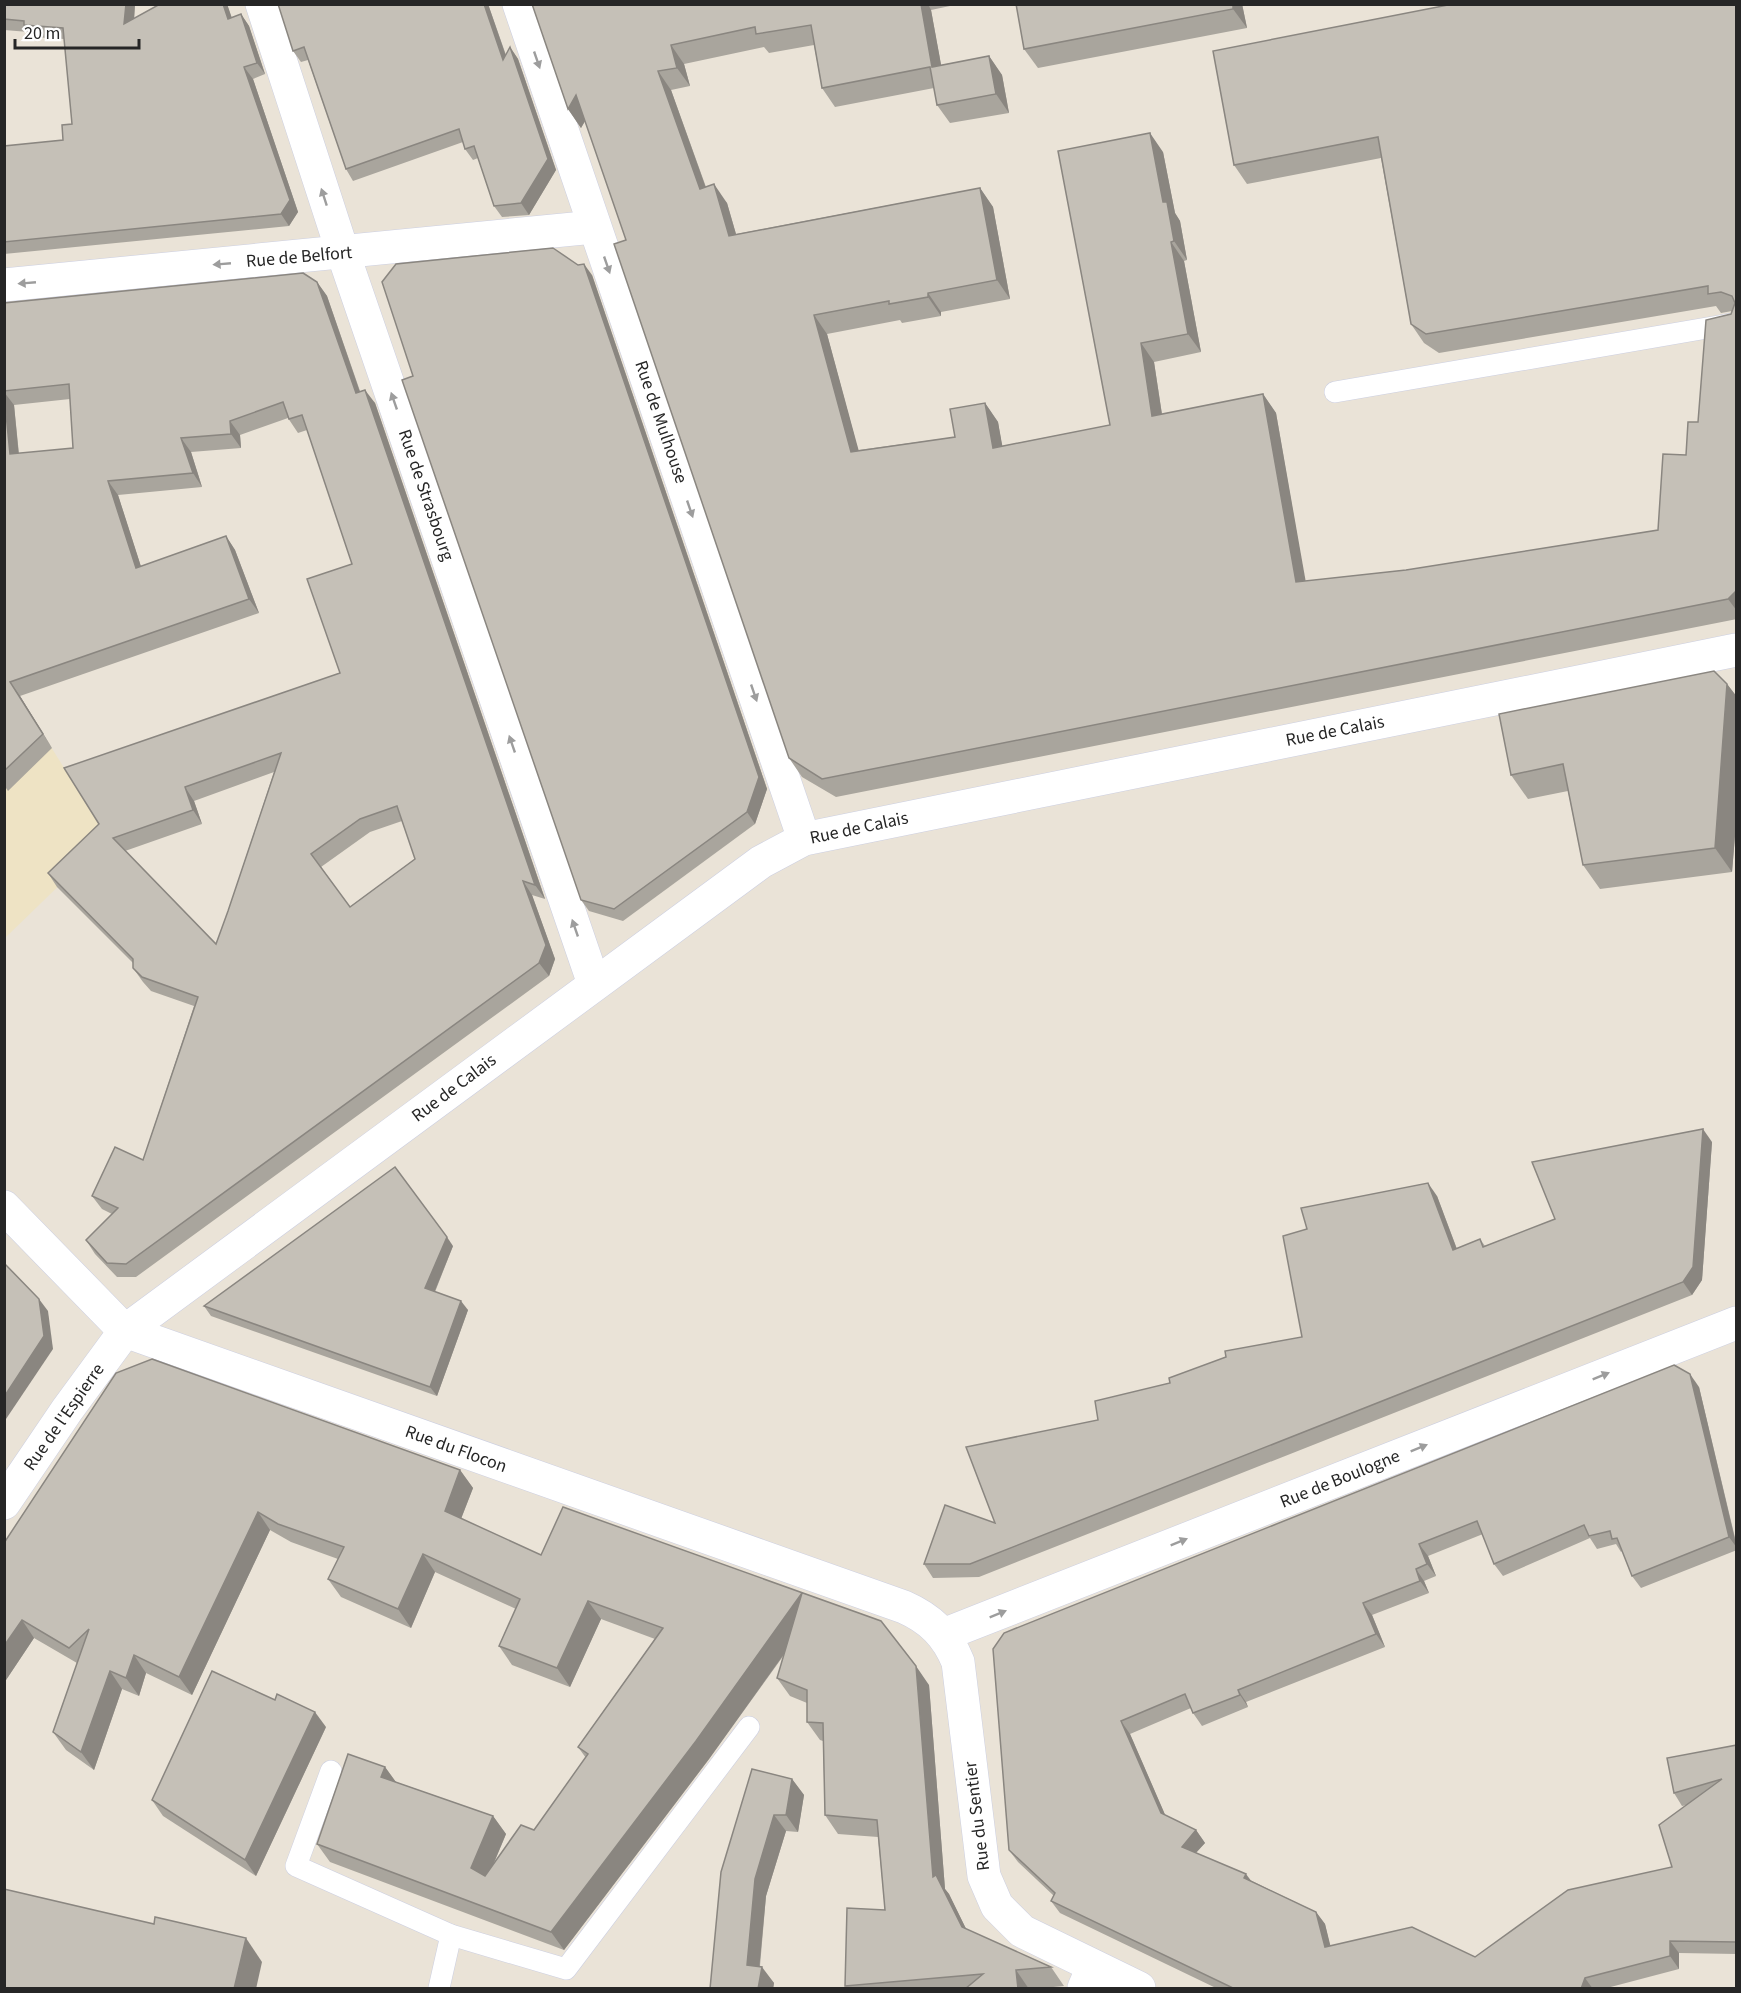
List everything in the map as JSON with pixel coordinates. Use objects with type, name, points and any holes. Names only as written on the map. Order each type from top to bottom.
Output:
[{"type":"street","name":"Rue de Strasbourg","points":[[262,4],[343,253],[594,984]]},
{"type":"street","name":"Rue de Mulhouse","points":[[519,4],[804,839]]},
{"type":"street","name":"Rue de Belfort","points":[[4,285],[594,227]]},
{"type":"street","name":"Rue de Calais","points":[[125,1331],[761,862],[804,839],[1737,650]]},
{"type":"street","name":"Rue du Flocon","points":[[4,1207],[125,1331],[904,1607],[933,1623],[944,1635]]},
{"type":"street","name":"Rue de Boulogne","points":[[944,1635],[1737,1323]]},
{"type":"street","name":"Rue de l'Espierre","points":[[4,1503],[67,1410],[125,1331]]},
{"type":"street","name":"Rue du Sentier","points":[[944,1635],[958,1662],[963,1689],[980,1853],[989,1893],[1008,1919],[1022,1931],[1089,1978],[1138,1989]]},
{"type":"lane","points":[[1335,392],[1737,323]]},
{"type":"lane","points":[[331,1771],[296,1866],[451,1935],[566,1969],[749,1727]]},
{"type":"lane","points":[[439,1989],[451,1935]]},
{"type":"shaded area","points":[[4,672],[108,838],[5,938],[4,938]]},
{"type":"building","points":[[4,4],[126,4],[124,24],[160,4],[223,4],[228,19],[241,14],[257,63],[244,67],[290,200],[281,214],[4,242],[4,146],[63,140],[62,125],[72,124],[63,28],[24,25],[24,21],[4,19]]},
{"type":"building","points":[[278,4],[484,4],[503,60],[510,47],[548,159],[521,203],[494,206],[474,146],[465,149],[459,129],[346,169],[304,47],[293,51]]},
{"type":"building","points":[[532,4],[921,4],[932,67],[989,56],[996,94],[937,105],[930,67],[822,88],[811,25],[756,34],[755,27],[671,45],[677,68],[658,71],[700,189],[714,184],[729,236],[980,188],[997,280],[928,293],[928,297],[889,304],[889,301],[814,315],[851,452],[955,437],[950,409],[985,403],[993,448],[1110,425],[1058,151],[1150,133],[1163,202],[1167,202],[1174,241],[1171,242],[1188,334],[1141,343],[1152,416],[1263,394],[1296,582],[1406,570],[1658,530],[1663,454],[1686,455],[1688,422],[1698,422],[1706,320],[1731,314],[1735,303],[1732,296],[1721,292],[1708,294],[1708,286],[1426,334],[1411,324],[1378,137],[1234,165],[1213,51],[1453,4],[1737,4],[1737,590],[1728,599],[822,779],[789,758],[614,244],[626,240],[576,95],[568,109]]},
{"type":"building","points":[[1016,4],[1233,4],[1233,9],[1024,49]]},
{"type":"building","points":[[553,248],[578,265],[584,264],[759,777],[747,812],[614,909],[581,900],[402,380],[413,376],[382,282],[396,264]]},
{"type":"building","points":[[303,273],[317,282],[356,393],[365,390],[535,885],[523,881],[546,945],[539,963],[126,1264],[107,1263],[86,1240],[118,1208],[92,1196],[115,1147],[143,1160],[198,997],[142,977],[133,968],[133,959],[48,873],[99,824],[64,768],[340,673],[307,579],[352,564],[302,415],[289,419],[283,402],[230,421],[231,434],[181,438],[193,473],[108,481],[136,568],[226,536],[249,599],[10,682],[43,734],[4,771],[4,394],[10,454],[73,448],[69,384],[4,391],[4,303]],"holes":[[[281,753],[228,911],[216,944],[113,838],[193,810],[185,787]],[[397,806],[415,859],[350,907],[311,854],[360,819]]]},
{"type":"building","points":[[1714,671],[1727,684],[1715,848],[1583,865],[1563,764],[1511,775],[1499,714]]},
{"type":"building","points":[[1703,1129],[1693,1267],[1683,1282],[970,1564],[924,1564],[945,1505],[995,1523],[966,1447],[1098,1420],[1095,1401],[1170,1383],[1169,1378],[1226,1357],[1225,1351],[1302,1337],[1283,1236],[1307,1229],[1301,1208],[1428,1183],[1453,1250],[1480,1239],[1483,1247],[1555,1219],[1532,1162]]},
{"type":"building","points":[[395,1167],[447,1237],[425,1288],[461,1301],[430,1387],[204,1306]]},
{"type":"building","points":[[4,1263],[39,1299],[44,1336],[4,1397]]},
{"type":"building","points":[[152,1359],[460,1470],[445,1511],[541,1555],[563,1507],[881,1621],[916,1666],[933,1877],[936,1875],[962,1927],[1051,1967],[1016,1970],[1018,1989],[965,1989],[983,1974],[845,1986],[847,1908],[885,1910],[877,1820],[825,1815],[823,1723],[807,1722],[807,1690],[777,1678],[802,1593],[696,1741],[551,1932],[317,1844],[348,1754],[385,1767],[381,1777],[493,1816],[471,1868],[485,1876],[521,1825],[534,1830],[588,1754],[578,1747],[663,1628],[588,1601],[557,1668],[499,1646],[520,1599],[423,1554],[398,1609],[328,1579],[344,1547],[278,1524],[258,1512],[179,1677],[134,1655],[126,1678],[110,1671],[81,1752],[53,1732],[89,1629],[69,1648],[22,1620],[4,1646],[4,1543],[116,1373]]},
{"type":"building","points":[[1674,1365],[1690,1374],[1729,1537],[1632,1576],[1617,1538],[1612,1539],[1610,1531],[1589,1536],[1584,1525],[1494,1564],[1477,1521],[1419,1544],[1427,1564],[1416,1569],[1420,1581],[1363,1603],[1376,1634],[1238,1690],[1240,1695],[1193,1713],[1185,1694],[1121,1721],[1161,1813],[1196,1830],[1182,1847],[1246,1874],[1244,1878],[1316,1912],[1325,1947],[1412,1927],[1475,1957],[1568,1890],[1672,1867],[1659,1825],[1722,1779],[1674,1793],[1667,1758],[1737,1745],[1737,1942],[1670,1941],[1670,1956],[1585,1978],[1581,1989],[1235,1989],[1051,1901],[1055,1893],[1009,1850],[993,1649],[1004,1633]]},
{"type":"building","points":[[212,1671],[275,1700],[277,1694],[315,1712],[245,1860],[152,1800]]},
{"type":"building","points":[[752,1769],[792,1779],[786,1815],[774,1815],[755,1879],[747,1965],[762,1967],[758,1989],[710,1989],[721,1872]]},
{"type":"building","points":[[4,1889],[154,1924],[155,1917],[246,1938],[234,1989],[4,1989]]}]
